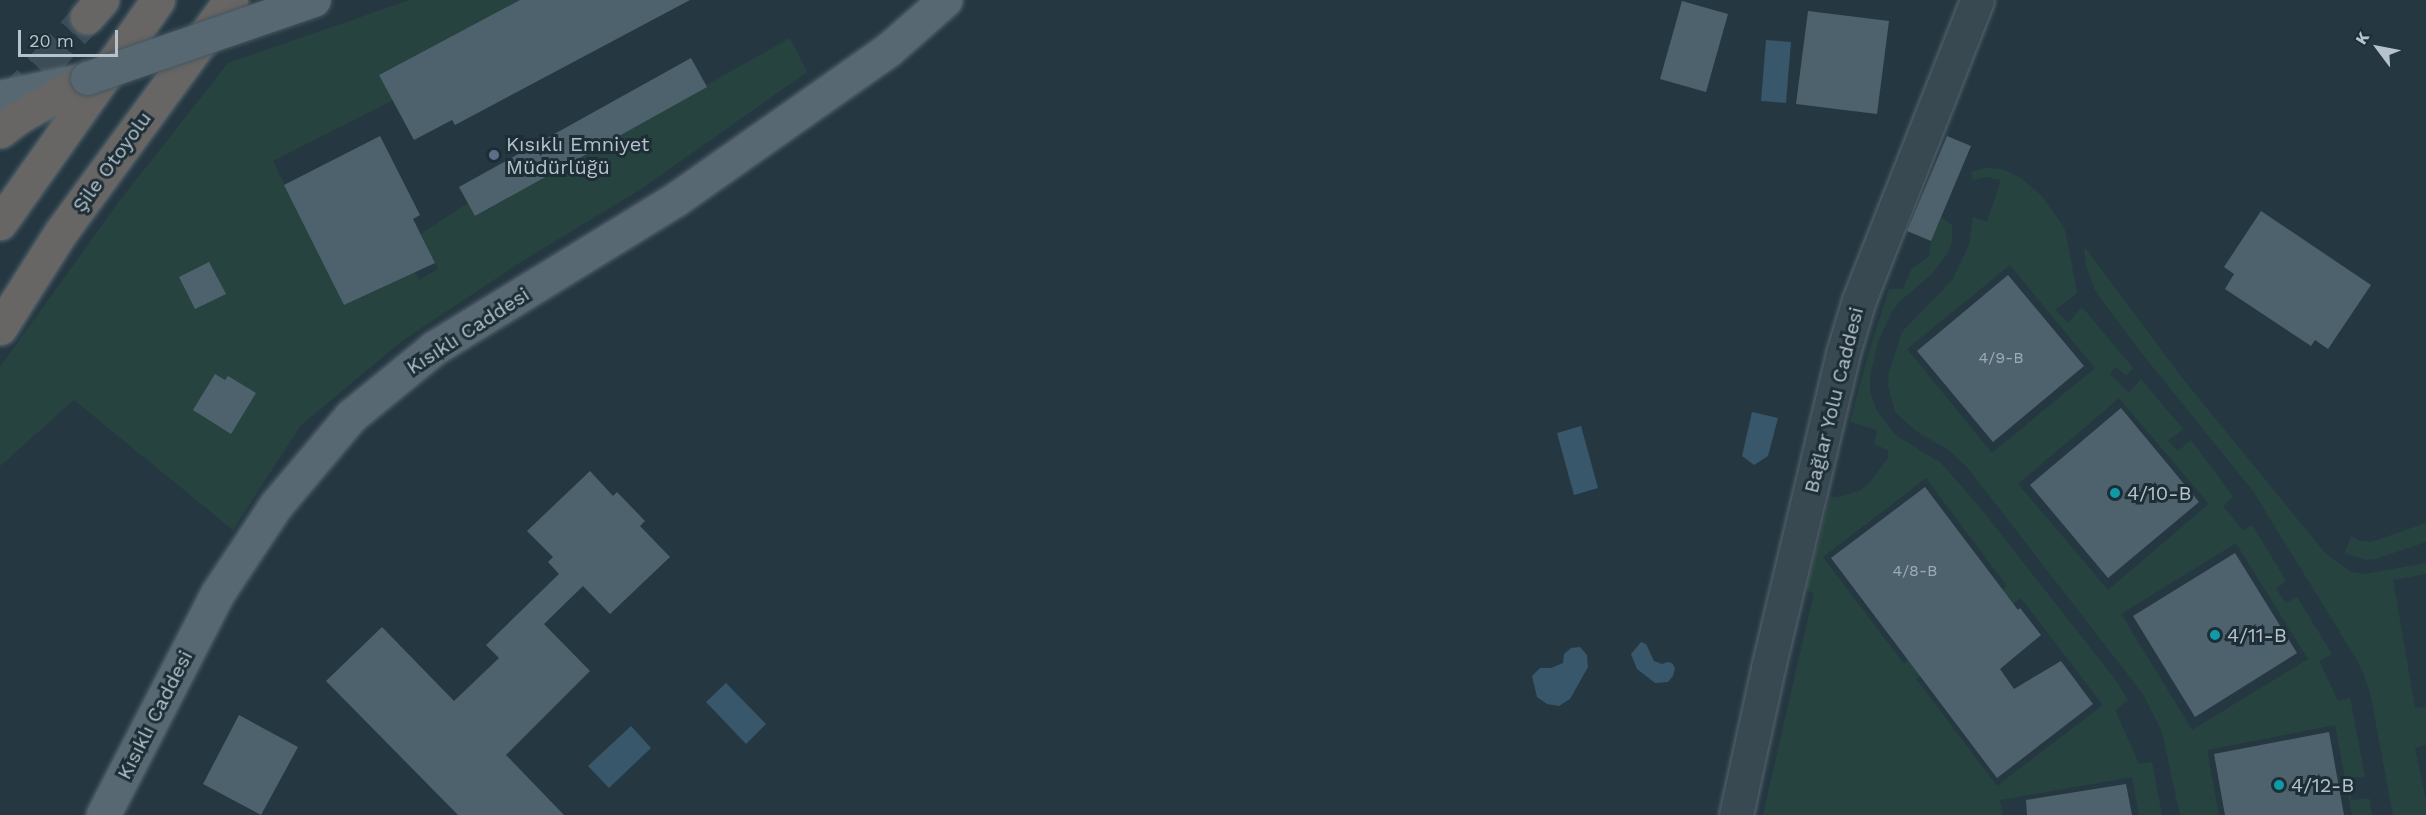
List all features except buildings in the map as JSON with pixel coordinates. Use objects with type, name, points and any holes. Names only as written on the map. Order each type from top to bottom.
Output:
[{"type":"highway","points":[[0,223],[158,0]]},
{"type":"highway","name":"Şile Otoyolu","points":[[0,328],[61,232],[231,0]]},
{"type":"highway","points":[[0,131],[17,118],[87,78]]},
{"type":"main road","points":[[0,97],[87,78],[314,0]]},
{"type":"main road","name":"Kısıklı Caddesi","points":[[103,815],[217,594],[276,505],[351,416],[434,348],[676,199],[888,50],[945,0]]},
{"type":"street","name":"Bağlar Yolu Caddesi","points":[[1736,815],[1768,668],[1843,353],[1859,300],[1977,0]]},
{"type":"green space","points":[[410,0],[520,0],[380,74],[393,100],[273,161],[344,305],[380,289],[368,262],[406,255],[419,280],[438,269],[421,234],[468,203],[476,216],[790,38],[807,72],[641,189],[519,263],[402,341],[301,425],[233,530],[74,400],[0,466],[0,367],[118,203],[228,63]]},
{"type":"green space","points":[[1986,168],[2002,169],[2019,177],[2040,194],[2065,230],[2077,293],[2055,310],[2068,323],[2082,307],[2133,368],[2126,375],[2115,367],[2110,374],[2129,393],[2141,379],[2183,429],[2168,441],[2178,451],[2191,440],[2233,497],[2223,506],[2243,531],[2252,525],[2286,581],[2276,589],[2286,603],[2297,597],[2332,654],[2319,661],[2338,701],[2350,698],[2365,777],[2349,778],[2351,800],[2369,798],[2372,815],[2352,815],[2335,725],[2207,750],[2219,815],[2180,815],[2162,732],[2143,694],[1968,468],[1949,450],[1916,431],[1895,412],[1888,385],[1889,372],[1902,332],[1953,279],[1969,245],[1973,217],[1987,222],[2001,180],[1987,177],[1973,180],[1971,172]],"holes":[[[2010,265],[2095,368],[1992,453],[1907,349]],[[2119,398],[2209,504],[2108,590],[2018,484]],[[2236,543],[2308,659],[2192,730],[2121,614]]]},
{"type":"green space","points":[[1941,217],[1952,225],[1952,242],[1948,252],[1932,274],[1900,301],[1891,313],[1878,342],[1870,376],[1870,392],[1877,411],[1895,435],[1941,463],[1978,505],[2114,678],[2128,700],[2115,710],[2139,764],[2152,762],[2162,815],[2139,815],[2132,777],[2000,800],[2003,815],[1763,815],[1814,593],[1806,590],[1830,497],[1840,497],[1861,490],[1871,481],[1888,458],[1888,450],[1874,444],[1877,430],[1850,422],[1869,351],[1889,289],[1903,289],[1911,270],[1929,256],[1931,241]],"holes":[[[1926,478],[2007,586],[1904,664],[1823,557]],[[2021,598],[2103,705],[1997,786],[1916,679]]]},
{"type":"green space","points":[[2084,246],[2179,374],[2325,553],[2351,572],[2365,574],[2426,563],[2426,574],[2393,580],[2415,708],[2426,707],[2426,745],[2415,748],[2426,801],[2426,815],[2393,815],[2371,697],[2364,674],[2354,655],[2253,491],[2136,346],[2095,290],[2086,265]]},
{"type":"green space","points":[[2426,523],[2426,542],[2375,559],[2366,560],[2345,553],[2351,536],[2360,541],[2371,542]]},
{"type":"water","points":[[1766,40],[1791,42],[1786,103],[1761,101]]},
{"type":"water","points":[[1752,412],[1778,418],[1768,456],[1754,465],[1742,456]]},
{"type":"water","points":[[1581,426],[1598,488],[1574,495],[1557,433]]},
{"type":"water","points":[[1641,642],[1646,644],[1654,661],[1662,664],[1672,663],[1675,668],[1668,682],[1655,683],[1637,669],[1631,654]]},
{"type":"water","points":[[1580,647],[1587,655],[1588,667],[1570,699],[1559,706],[1547,704],[1537,697],[1532,676],[1540,668],[1551,668],[1563,663],[1564,654],[1571,648]]},
{"type":"water","points":[[726,683],[766,724],[746,744],[706,702]]},
{"type":"water","points":[[631,726],[651,748],[609,788],[588,766]]},
{"type":"tunnel","points":[[7,105],[87,17]]},
{"type":"place","name":"Kısıklı Emniyet Müdürlüğü","points":[[494,155]]},
{"type":"place","name":"4/10-B","points":[[2115,493]]},
{"type":"place","name":"4/11-B","points":[[2215,635]]},
{"type":"place","name":"4/12-B","points":[[2279,785]]}]
